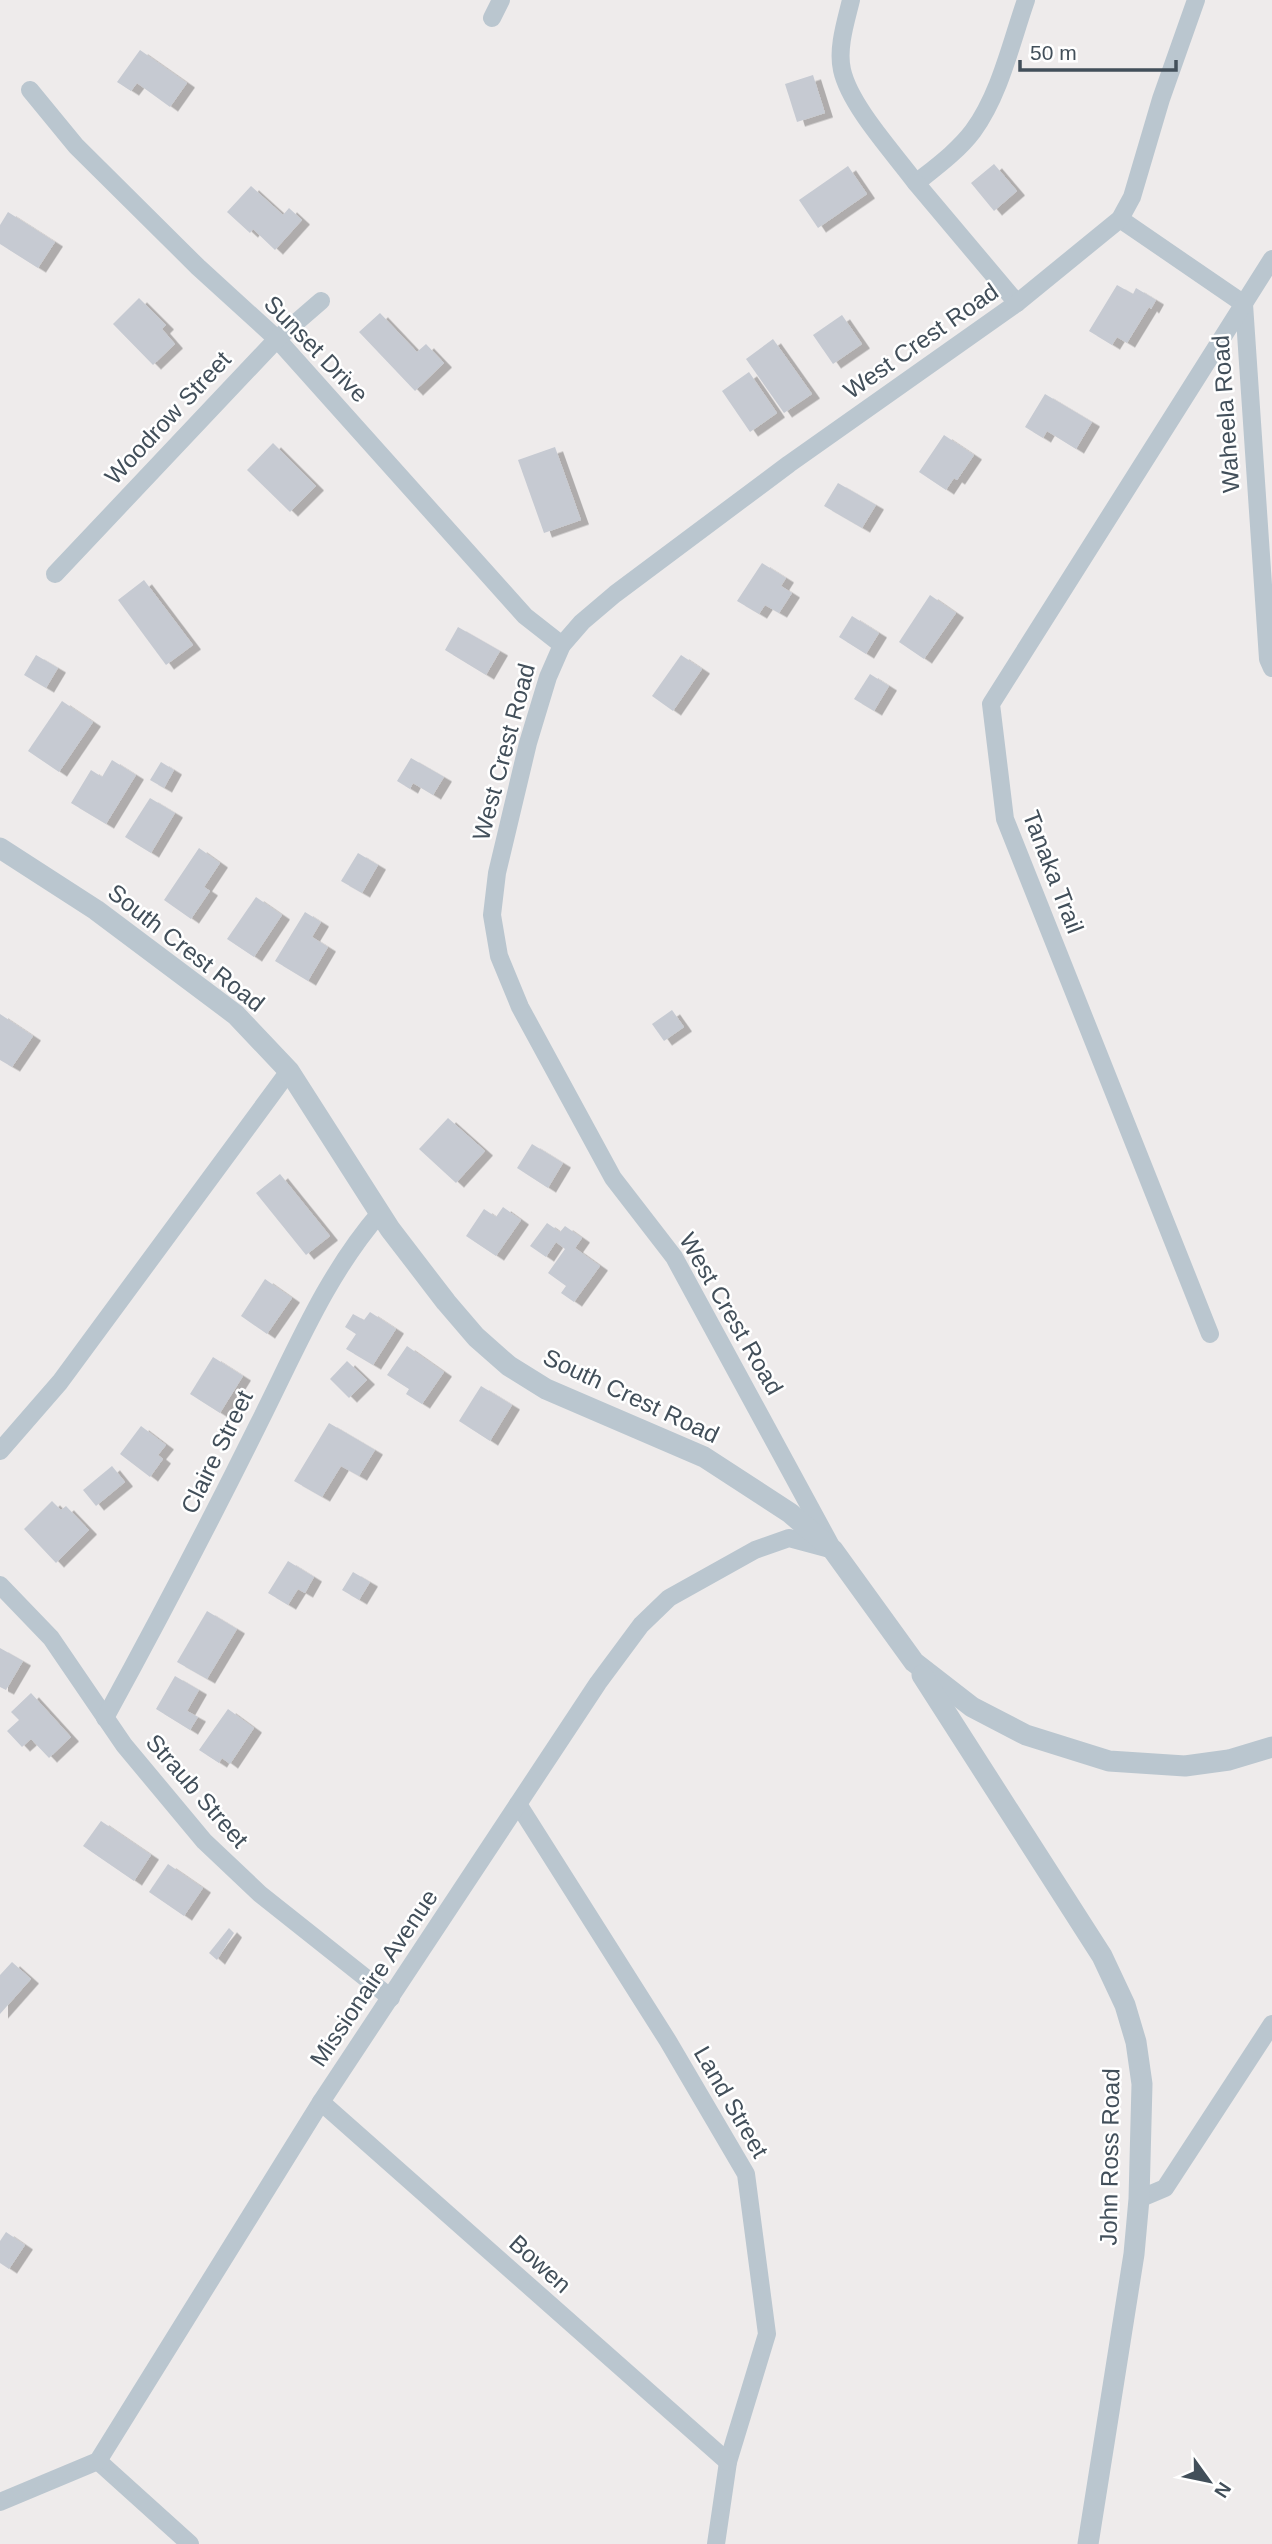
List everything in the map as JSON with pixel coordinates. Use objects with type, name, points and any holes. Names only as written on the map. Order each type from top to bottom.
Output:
[{"type":"street","points":[[492,18],[501,0]]},
{"type":"street","points":[[851,0],[845,24],[842,69],[860,109],[916,183],[1017,303]]},
{"type":"street","points":[[916,183],[972,132],[992,97],[1026,0]]},
{"type":"street","name":"West Crest Road","points":[[833,1550],[674,1257],[613,1178],[520,1007],[499,956],[492,915],[497,873],[528,743],[548,677],[562,645],[582,622],[615,594],[756,488],[1017,303],[1121,219],[1132,197],[1161,99],[1196,0]]},
{"type":"street","name":"Sunset Drive","points":[[30,90],[76,146],[198,267],[277,339],[525,616],[562,645]]},
{"type":"street","name":"Waheela Road","points":[[1121,219],[1244,304],[1268,659],[1272,668]]},
{"type":"street","name":"Tanaka Trail","points":[[1210,1334],[1005,819],[991,704],[1272,258]]},
{"type":"street","name":"Woodrow Street","points":[[55,575],[277,339],[321,301]]},
{"type":"street","name":"South Crest Road","points":[[0,848],[96,910],[236,1015],[289,1071],[380,1213],[446,1302],[476,1337],[509,1366],[546,1389],[704,1457],[790,1513],[833,1550],[914,1662],[972,1707],[1026,1735],[1109,1761],[1185,1766],[1228,1760],[1272,1747]]},
{"type":"street","points":[[0,1451],[60,1382],[289,1071]]},
{"type":"street","name":"Claire Street","points":[[105,1718],[185,1571],[299,1340],[355,1241],[380,1213]]},
{"type":"street","name":"Missionaire Avenue","points":[[97,2460],[321,2102],[597,1683],[640,1625],[669,1598],[755,1550],[789,1538],[833,1550]]},
{"type":"street","name":"Straub Street","points":[[0,1585],[51,1639],[124,1745],[204,1841],[260,1894],[391,1998]]},
{"type":"street","name":"John Ross Road","points":[[914,1662],[1102,1956],[1125,2005],[1136,2042],[1142,2084],[1135,2254],[1088,2544]]},
{"type":"street","name":"Land Street","points":[[518,1804],[668,2041],[746,2174],[767,2334],[728,2462],[716,2544]]},
{"type":"street","points":[[1139,2199],[1165,2188],[1272,2024]]},
{"type":"street","name":"Bowen","points":[[321,2102],[728,2462]]},
{"type":"street","points":[[0,2502],[97,2460],[190,2544]]},
{"type":"building","points":[[140,50],[187,83],[170,107],[137,83],[131,91],[117,82]]},
{"type":"building","points":[[813,75],[825,113],[797,122],[785,84]]},
{"type":"building","points":[[994,164],[1017,191],[994,211],[971,183]]},
{"type":"building","points":[[848,166],[867,194],[818,228],[799,200]]},
{"type":"building","points":[[251,186],[283,215],[289,208],[302,220],[275,250],[253,229],[250,233],[227,212]]},
{"type":"building","points":[[8,212],[55,242],[38,268],[0,244],[0,225]]},
{"type":"building","points":[[1117,285],[1133,294],[1136,288],[1156,300],[1127,343],[1117,337],[1112,345],[1089,331]]},
{"type":"building","points":[[139,298],[166,325],[162,329],[175,344],[153,365],[113,324]]},
{"type":"building","points":[[380,313],[417,352],[426,344],[444,363],[415,391],[359,332]]},
{"type":"building","points":[[842,315],[862,344],[833,364],[813,335]]},
{"type":"building","points":[[773,339],[812,394],[784,413],[746,359]]},
{"type":"building","points":[[749,372],[777,413],[750,432],[722,391]]},
{"type":"building","points":[[1045,394],[1092,422],[1076,449],[1047,431],[1043,438],[1025,427]]},
{"type":"building","points":[[944,435],[974,455],[957,480],[954,478],[946,490],[919,472]]},
{"type":"building","points":[[273,443],[316,486],[290,512],[247,470]]},
{"type":"building","points":[[555,447],[581,520],[544,533],[518,460]]},
{"type":"building","points":[[838,483],[876,505],[862,528],[824,506]]},
{"type":"building","points":[[762,563],[786,578],[781,586],[792,593],[779,613],[765,605],[759,614],[737,601]]},
{"type":"building","points":[[144,580],[193,645],[166,665],[118,600]]},
{"type":"building","points":[[930,595],[956,613],[924,659],[899,642]]},
{"type":"building","points":[[852,616],[879,633],[866,654],[839,637]]},
{"type":"building","points":[[458,627],[500,651],[486,675],[445,650]]},
{"type":"building","points":[[36,655],[58,668],[46,688],[24,675]]},
{"type":"building","points":[[681,655],[702,669],[673,711],[652,696]]},
{"type":"building","points":[[870,674],[889,686],[874,711],[854,699]]},
{"type":"building","points":[[62,701],[93,722],[59,772],[28,751]]},
{"type":"building","points":[[411,758],[444,777],[433,795],[413,783],[410,789],[397,781]]},
{"type":"building","points":[[112,760],[136,775],[106,824],[71,803],[91,770],[102,777]]},
{"type":"building","points":[[161,762],[174,770],[164,788],[150,780]]},
{"type":"building","points":[[150,798],[175,813],[151,853],[125,837]]},
{"type":"building","points":[[199,848],[220,863],[204,887],[210,891],[191,919],[164,900]]},
{"type":"building","points":[[358,853],[378,865],[362,893],[341,881]]},
{"type":"building","points":[[256,897],[282,915],[254,957],[227,939]]},
{"type":"building","points":[[305,912],[321,922],[312,937],[328,947],[308,981],[275,961]]},
{"type":"building","points":[[672,1010],[684,1027],[664,1041],[652,1024]]},
{"type":"building","points":[[0,1014],[33,1036],[12,1067],[0,1060]]},
{"type":"building","points":[[448,1118],[485,1151],[456,1183],[419,1149]]},
{"type":"building","points":[[532,1144],[563,1163],[548,1188],[517,1168]]},
{"type":"building","points":[[280,1174],[330,1236],[306,1255],[256,1193]]},
{"type":"building","points":[[503,1207],[521,1220],[496,1256],[466,1236],[484,1209],[496,1217]]},
{"type":"building","points":[[547,1223],[560,1232],[565,1226],[582,1238],[575,1248],[600,1266],[574,1302],[561,1293],[566,1286],[548,1273],[565,1249],[556,1242],[546,1257],[530,1246]]},
{"type":"building","points":[[265,1279],[292,1298],[267,1334],[241,1316]]},
{"type":"building","points":[[370,1312],[396,1329],[373,1365],[346,1349],[356,1334],[345,1327],[353,1314],[364,1320]]},
{"type":"building","points":[[407,1346],[444,1372],[422,1404],[406,1394],[409,1389],[387,1375]]},
{"type":"building","points":[[213,1357],[243,1376],[220,1413],[190,1394]]},
{"type":"building","points":[[347,1361],[367,1380],[349,1398],[330,1379]]},
{"type":"building","points":[[481,1386],[512,1405],[490,1441],[459,1421]]},
{"type":"building","points":[[329,1423],[375,1450],[359,1476],[341,1466],[322,1497],[294,1481]]},
{"type":"building","points":[[141,1426],[166,1445],[158,1455],[163,1459],[150,1477],[120,1454]]},
{"type":"building","points":[[112,1466],[125,1482],[96,1506],[83,1490]]},
{"type":"building","points":[[52,1501],[61,1510],[66,1506],[89,1530],[56,1563],[24,1529]]},
{"type":"building","points":[[288,1561],[314,1577],[305,1593],[298,1589],[288,1605],[268,1593]]},
{"type":"building","points":[[353,1572],[370,1582],[359,1600],[342,1590]]},
{"type":"building","points":[[207,1611],[237,1629],[207,1679],[177,1662]]},
{"type":"building","points":[[0,1648],[23,1661],[6,1690],[0,1687]]},
{"type":"building","points":[[175,1676],[199,1690],[187,1711],[198,1717],[190,1730],[156,1709]]},
{"type":"building","points":[[31,1693],[71,1737],[49,1758],[31,1739],[22,1747],[7,1731],[19,1720],[11,1712]]},
{"type":"building","points":[[228,1709],[254,1728],[230,1764],[222,1758],[219,1763],[199,1750]]},
{"type":"building","points":[[101,1821],[151,1855],[134,1881],[83,1846]]},
{"type":"building","points":[[168,1864],[203,1888],[184,1916],[149,1892]]},
{"type":"building","points":[[229,1928],[234,1933],[217,1960],[209,1953]]},
{"type":"building","points":[[12,1962],[31,1979],[0,2014],[0,1975]]},
{"type":"building","points":[[6,2232],[25,2245],[9,2269],[0,2263],[0,2241]]}]
